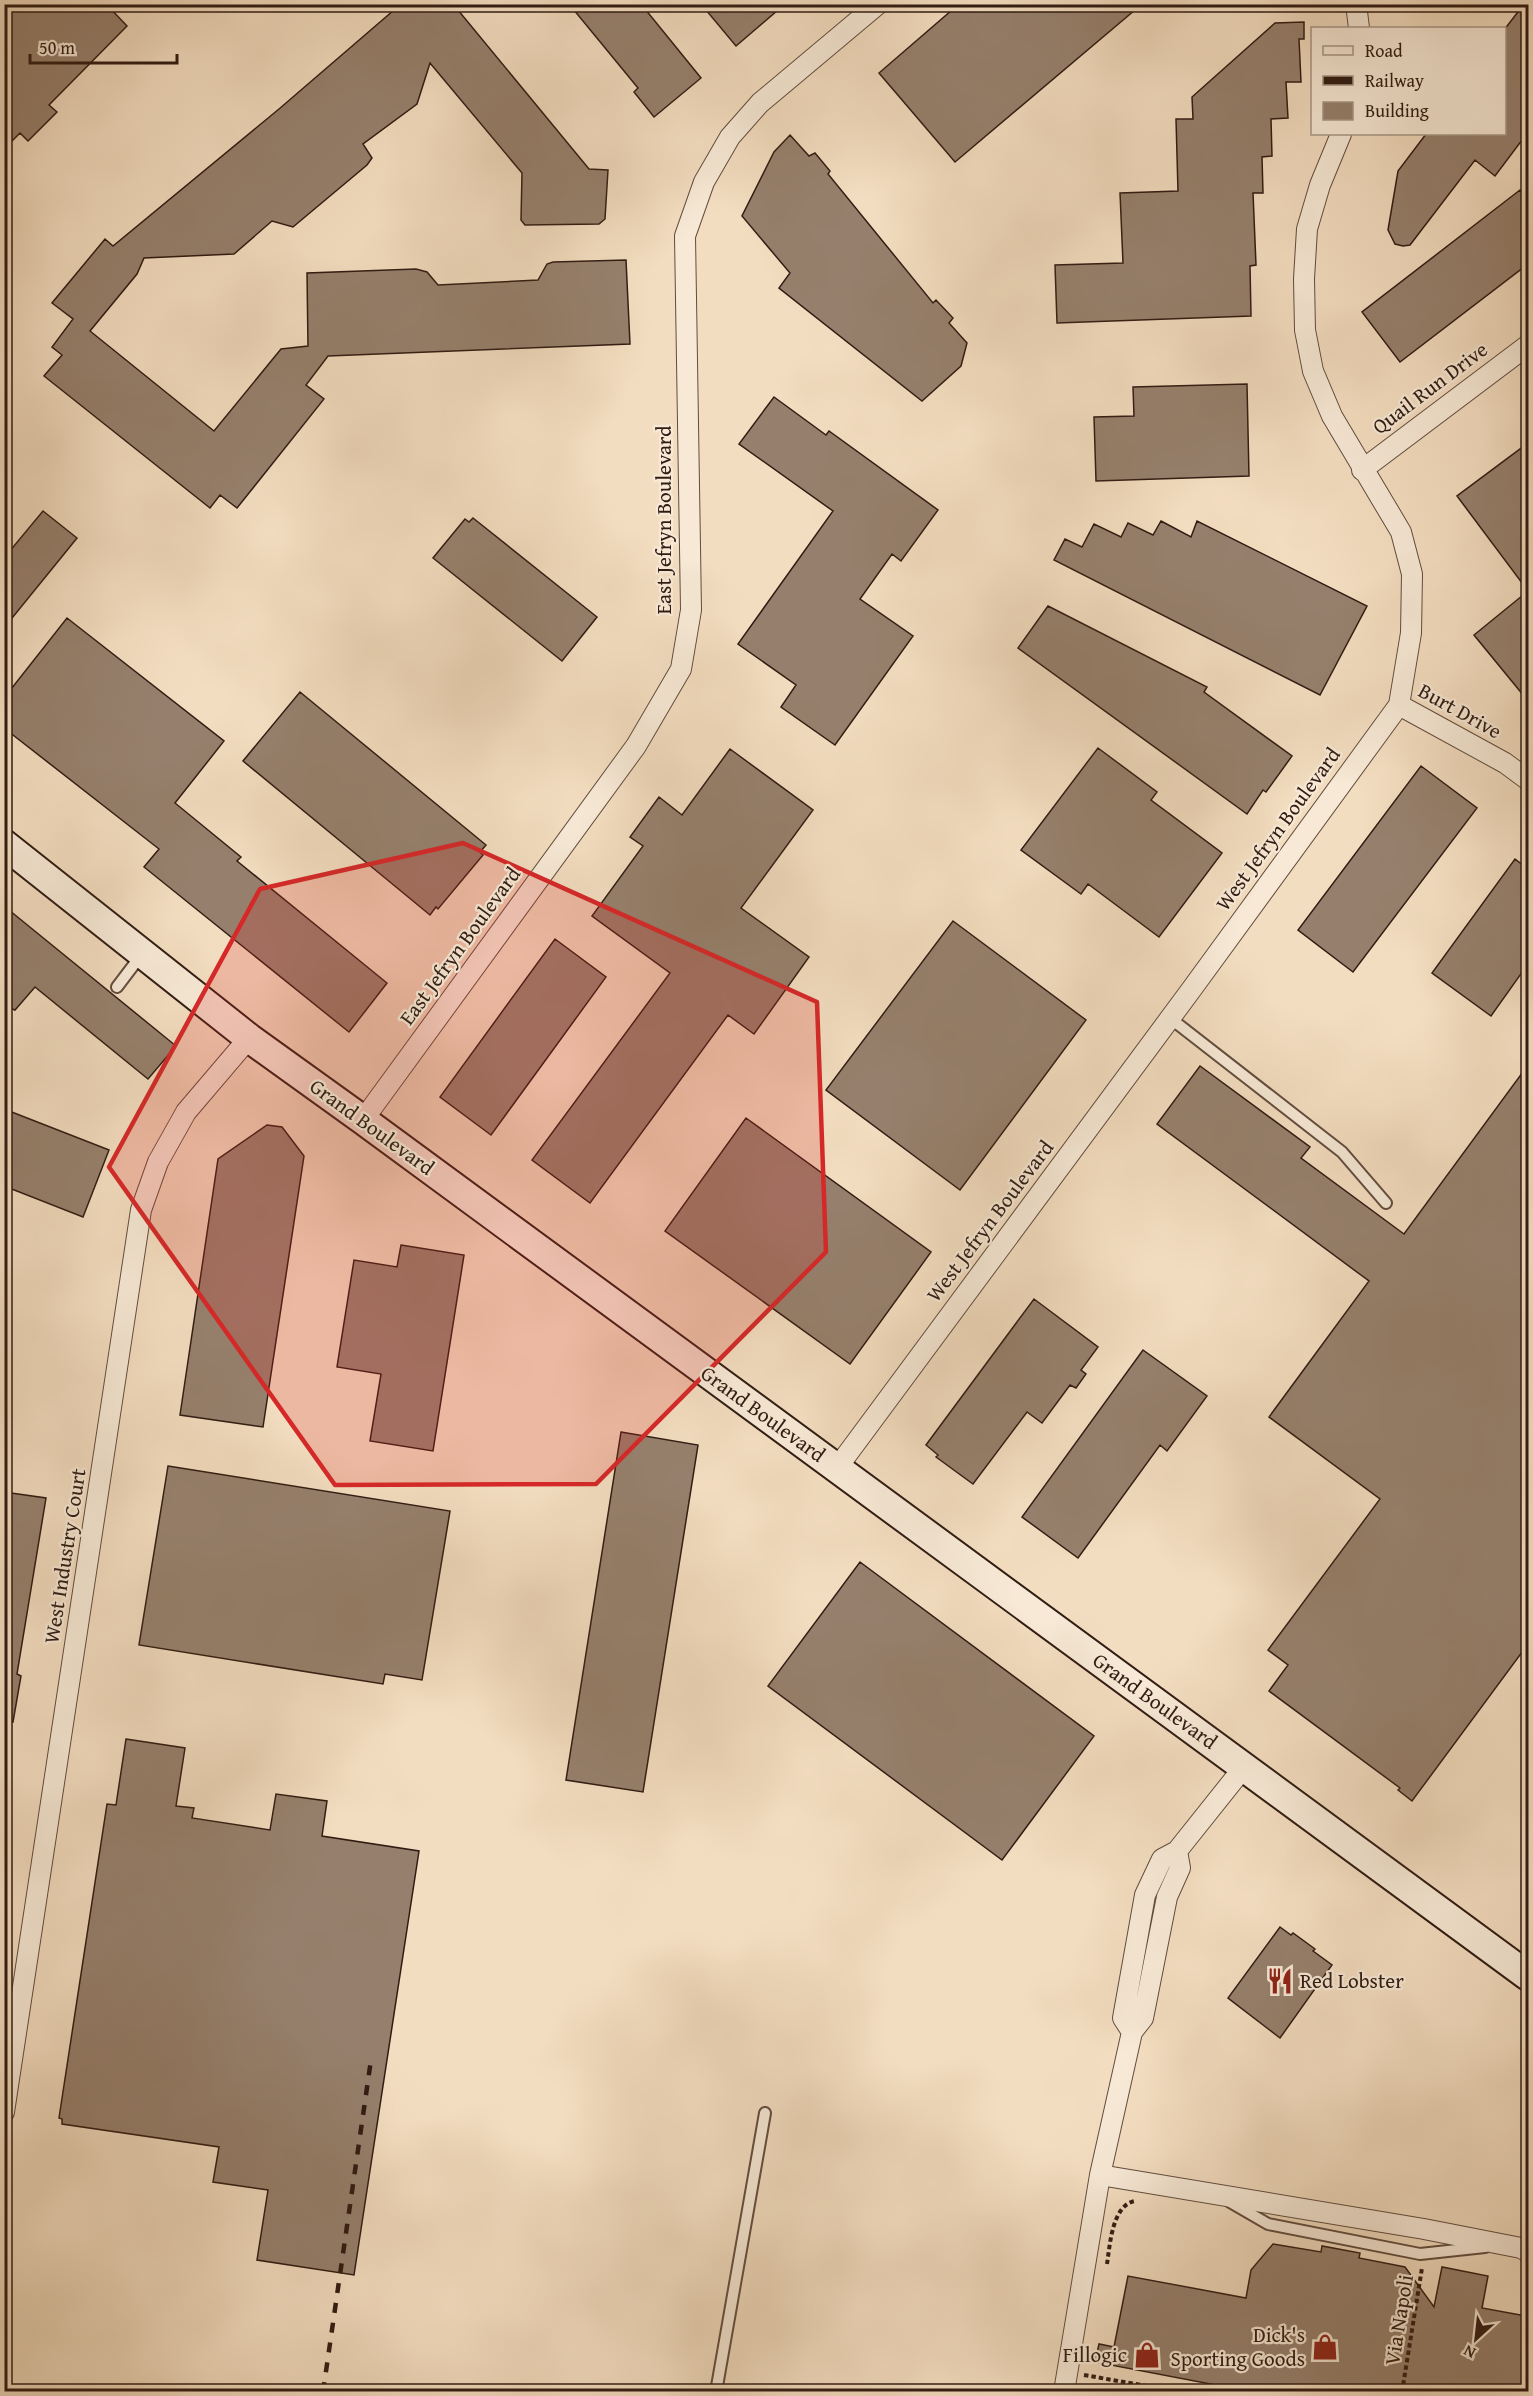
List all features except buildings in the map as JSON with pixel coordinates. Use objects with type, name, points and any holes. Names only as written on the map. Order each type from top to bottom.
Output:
[{"type":"street","name":"East Jefryn Boulevard","points":[[363,1119],[636,746],[681,669],[691,610],[685,236],[704,183],[730,137],[760,103],[878,4]]},
{"type":"street","points":[[1356,4],[1359,27]]},
{"type":"street","name":"West Jefryn Boulevard","points":[[837,1468],[1399,705],[1412,633],[1412,574],[1401,532],[1362,470],[1332,416],[1313,371],[1305,330],[1304,279],[1307,229],[1320,185],[1341,135]]},
{"type":"street","name":"Quail Run Drive","points":[[1362,470],[1528,345]]},
{"type":"street","name":"Burt Drive","points":[[1399,705],[1505,763],[1528,780]]},
{"type":"street","name":"Grand Boulevard","points":[[4,844],[249,1038],[363,1119],[1528,1976]]},
{"type":"street","name":"West Industry Court","points":[[4,2112],[141,1210],[158,1162],[186,1112],[249,1038]]},
{"type":"street","points":[[1065,2382],[1100,2175],[1132,2032],[1123,2018],[1145,1895],[1162,1859],[1177,1851],[1244,1767]]},
{"type":"street","points":[[1100,2175],[1424,2229],[1528,2252]]},
{"type":"lane","points":[[117,987],[142,953]]},
{"type":"lane","points":[[1170,1018],[1341,1152],[1386,1203]]},
{"type":"lane","points":[[717,2391],[765,2113]]},
{"type":"lane","points":[[1220,2196],[1268,2224],[1420,2254],[1503,2245]]},
{"type":"path","points":[[1105,2273],[1118,2211],[1129,2202],[1142,2200]]},
{"type":"path","name":"Via Napoli","points":[[1402,2391],[1423,2264],[1420,2254]]},
{"type":"path","points":[[1085,2384],[1089,2364]]},
{"type":"path","points":[[1065,2382],[1087,2376],[1181,2391]]},
{"type":"highlighted area","points":[[463,843],[817,1002],[826,1252],[596,1484],[335,1485],[109,1167],[260,889]]},
{"type":"railway","points":[[323,2392],[371,2060]]},
{"type":"place","name":"Red Lobster","points":[[1280,1981]]},
{"type":"place","name":"Dick's Sporting Goods","points":[[1325,2347]]},
{"type":"place","name":"Fillogic","points":[[1147,2355]]}]
